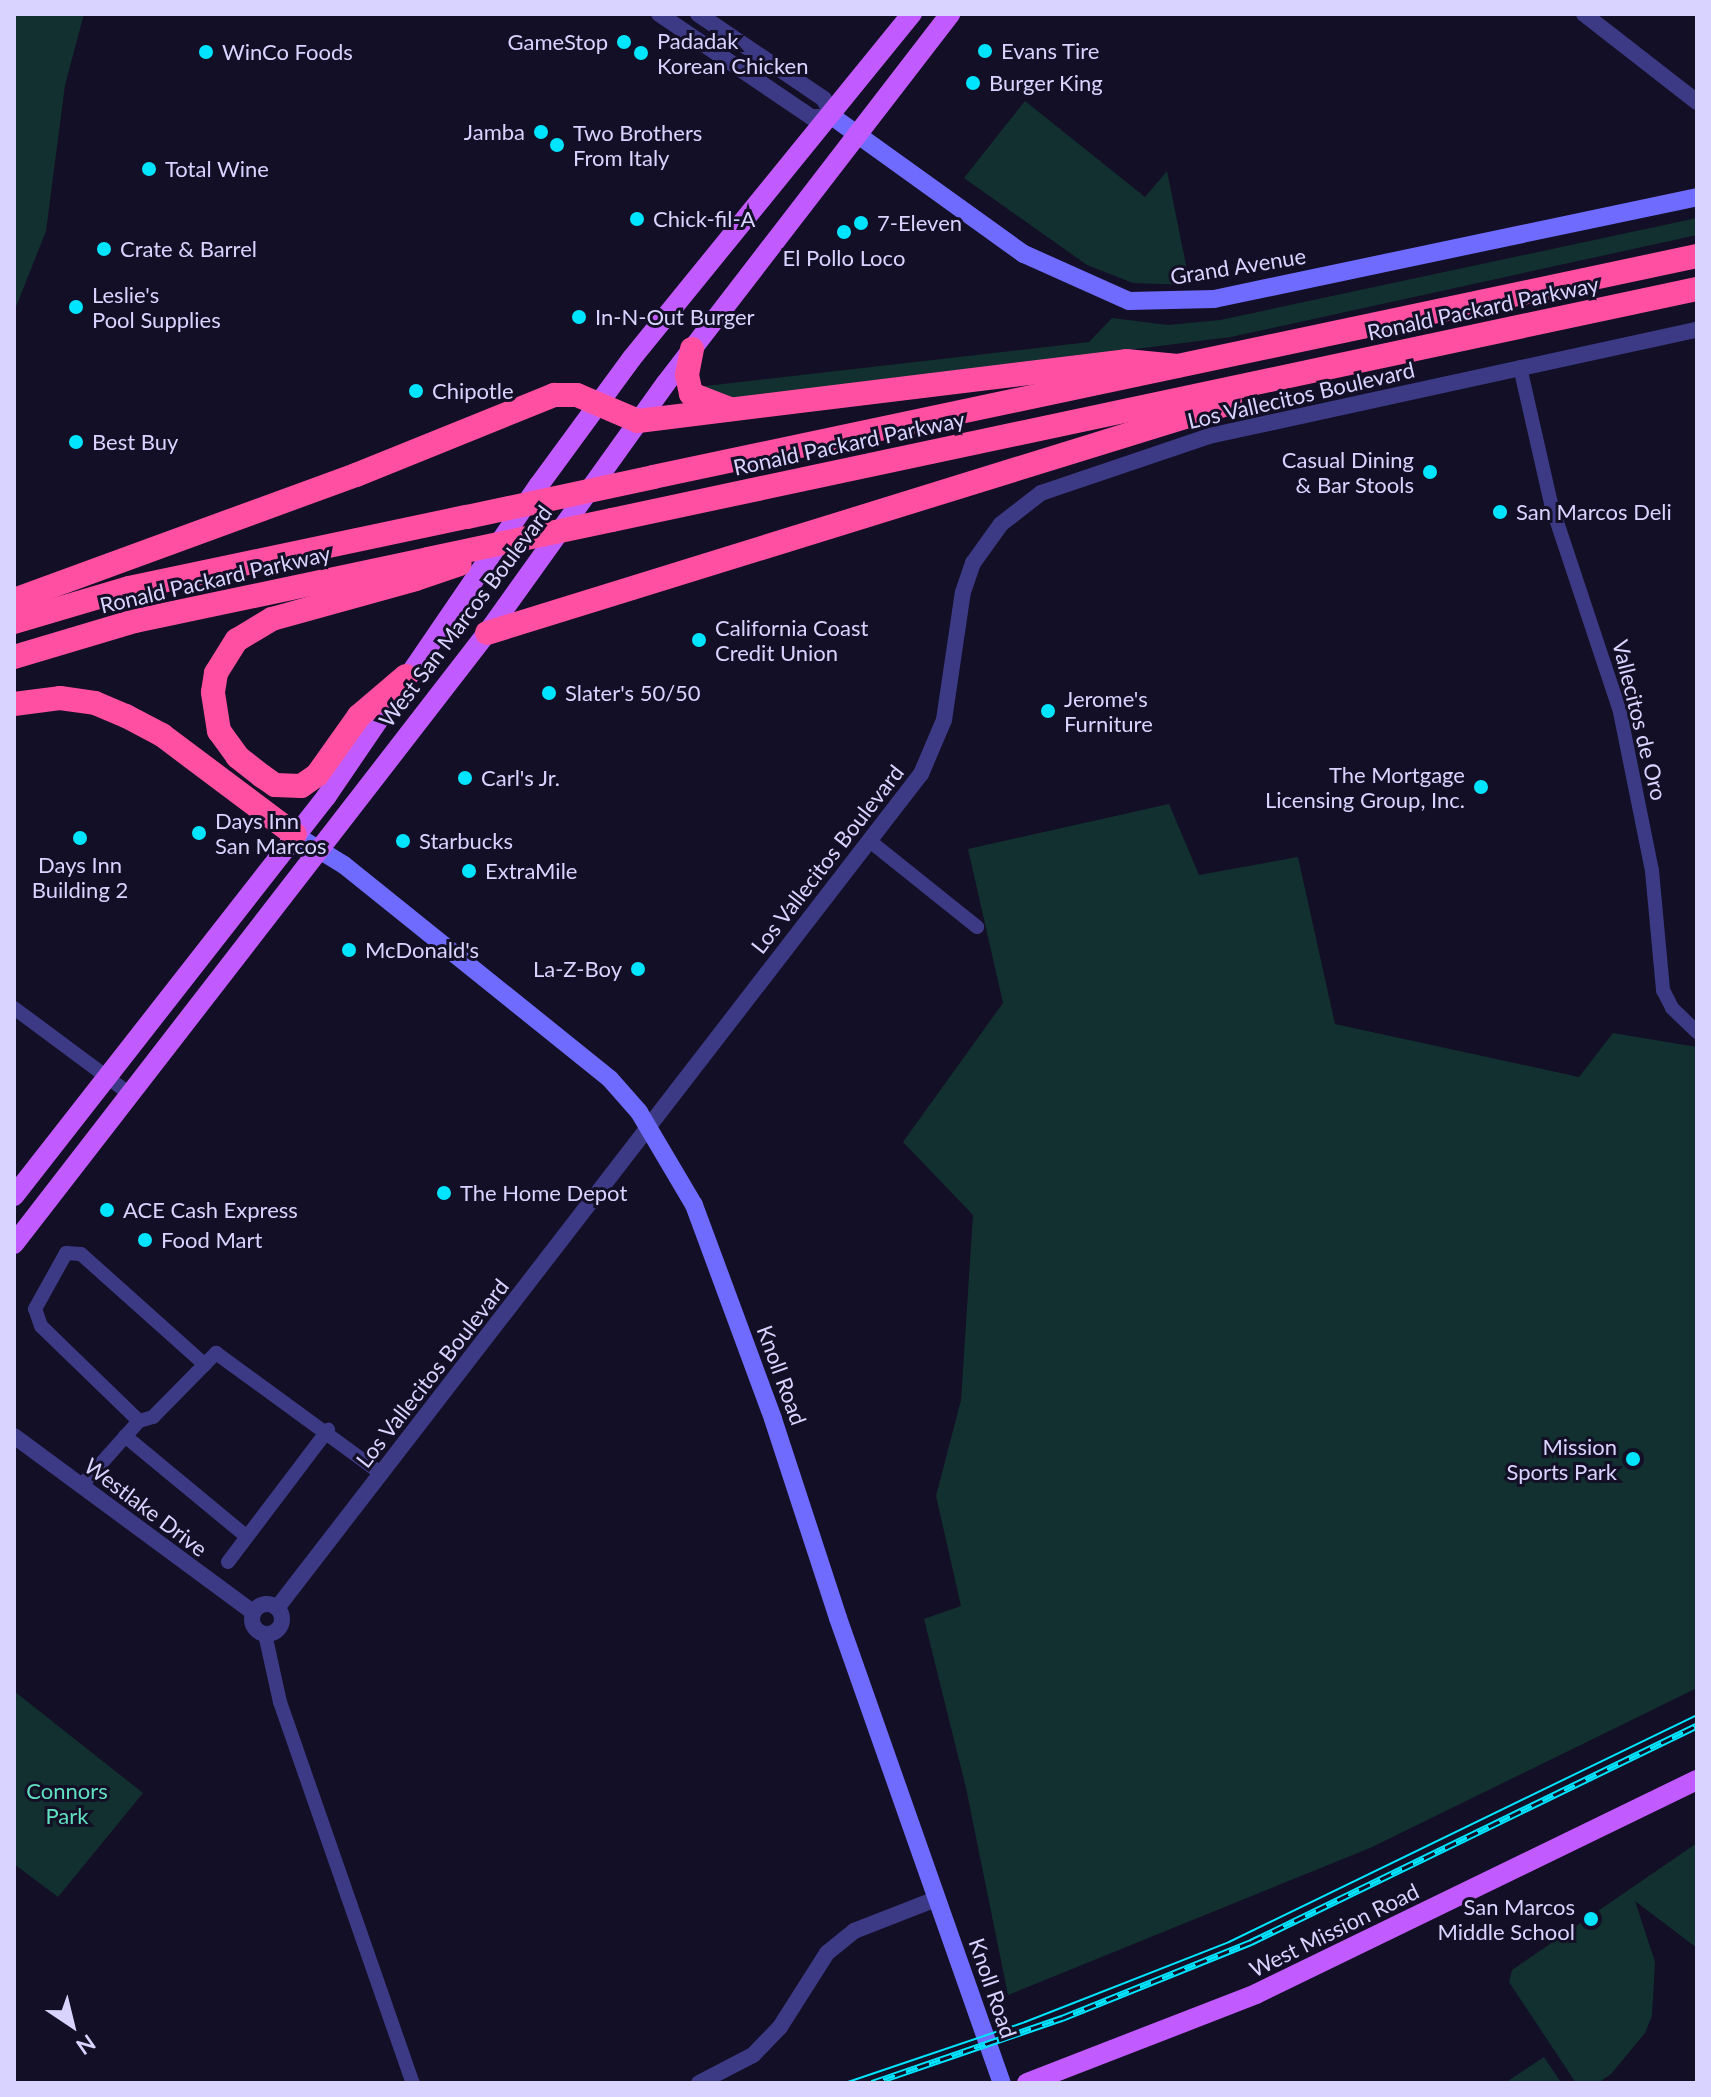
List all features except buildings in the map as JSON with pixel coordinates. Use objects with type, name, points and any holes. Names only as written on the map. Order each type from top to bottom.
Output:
[{"type":"highway","name":"Ronald Packard Parkway","points":[[14,622],[129,588],[1697,256]]},
{"type":"highway","name":"Ronald Packard Parkway","points":[[14,657],[135,621],[422,569],[541,535],[1697,289]]},
{"type":"highway","points":[[692,349],[687,375],[691,394],[707,404],[746,411]]},
{"type":"highway","points":[[487,633],[1397,352]]},
{"type":"highway","points":[[14,600],[356,475],[554,395],[577,395],[596,408],[638,421],[746,411],[840,394],[1126,361],[1178,366]]},
{"type":"highway","points":[[406,676],[359,716],[317,775],[301,786],[268,781],[238,757],[219,731],[213,692],[216,673],[237,640],[272,619],[422,569]]},
{"type":"highway","points":[[14,704],[60,698],[95,703],[126,716],[162,735],[295,835]]},
{"type":"main road","name":"West San Marcos Boulevard","points":[[14,1196],[295,835],[596,408],[833,117],[912,14]]},
{"type":"main road","name":"West San Marcos Boulevard","points":[[14,1244],[230,963],[321,851],[397,745],[487,633],[638,421],[950,14]]},
{"type":"main road","name":"Grand Avenue","points":[[833,117],[1062,275],[1129,301],[1156,303],[1214,299],[1697,197]]},
{"type":"main road","name":"Knoll Road","points":[[295,835],[321,851],[560,1035],[610,1079],[649,1127],[694,1205],[763,1390],[936,1899],[1002,2083]]},
{"type":"main road","points":[[230,963],[247,914],[241,903]]},
{"type":"main road","name":"West Mission Road","points":[[1027,2083],[1256,1994],[1697,1780]]},
{"type":"street","name":"Grand Avenue","points":[[659,14],[811,117],[833,117],[824,99],[698,14]]},
{"type":"street","points":[[1584,14],[1697,102]]},
{"type":"street","name":"Los Vallecitos Boulevard","points":[[277,1608],[921,774],[939,734],[963,592],[973,563],[1001,524],[1041,493],[1209,436],[1697,330]]},
{"type":"street","name":"Vallecitos de Oro","points":[[1520,367],[1551,504],[1620,712],[1652,871],[1663,990],[1672,1008],[1697,1032]]},
{"type":"street","points":[[871,842],[977,927]]},
{"type":"street","points":[[14,1008],[130,1094]]},
{"type":"street","points":[[139,1421],[41,1326],[35,1309],[66,1253],[81,1254],[205,1365]]},
{"type":"street","points":[[81,1486],[139,1421],[153,1417],[216,1353],[328,1430],[382,1474]]},
{"type":"street","points":[[228,1562],[328,1430]]},
{"type":"street","name":"Westlake Drive","points":[[14,1436],[253,1612]]},
{"type":"street","points":[[125,1436],[247,1537]]},
{"type":"street","points":[[265,1634],[280,1625],[277,1608],[264,1603],[253,1612],[253,1625],[265,1634],[280,1702],[413,2083]]},
{"type":"street","points":[[699,2083],[753,2055],[780,2027],[827,1953],[854,1931],[936,1899]]},
{"type":"green space","points":[[14,14],[84,14],[65,85],[46,231],[14,312]]},
{"type":"green space","points":[[1025,101],[1145,197],[1167,171],[1190,285],[1133,283],[1087,265],[964,178]]},
{"type":"green space","points":[[1697,218],[1697,235],[1231,337],[736,399],[697,387],[1089,342],[1112,318],[1168,325],[1220,320]]},
{"type":"green space","points":[[1169,804],[1199,875],[1298,857],[1335,1024],[1579,1077],[1613,1033],[1697,1047],[1697,1688],[1370,1848],[1008,1995],[966,1788],[924,1619],[961,1606],[936,1496],[961,1400],[973,1215],[903,1142],[1003,1003],[968,849]]},
{"type":"green space","name":"Connors Park","points":[[14,1691],[143,1793],[58,1897],[14,1864]]},
{"type":"green space","points":[[1697,1843],[1697,1948],[1635,1901],[1655,1962],[1652,2016],[1645,2033],[1611,2074],[1598,2083],[1576,2083],[1509,1982],[1512,1970]]},
{"type":"green space","points":[[1544,2057],[1560,2081],[1505,2083]]},
{"type":"tram line","points":[[845,2083],[1025,2022],[1229,1942],[1697,1715]]},
{"type":"railway","points":[[872,2083],[1062,2018],[1251,1942],[1697,1725]]},
{"type":"place","name":"GameStop","points":[[624,42]]},
{"type":"place","name":"Evans Tire","points":[[985,51]]},
{"type":"place","name":"WinCo Foods","points":[[206,52]]},
{"type":"place","name":"Padadak Korean Chicken","points":[[641,53]]},
{"type":"place","name":"Burger King","points":[[973,83]]},
{"type":"place","name":"Jamba","points":[[541,132]]},
{"type":"place","name":"Two Brothers From Italy","points":[[557,145]]},
{"type":"place","name":"Total Wine","points":[[149,169]]},
{"type":"place","name":"Chick-fil-A","points":[[637,219]]},
{"type":"place","name":"7-Eleven","points":[[861,223]]},
{"type":"place","name":"El Pollo Loco","points":[[844,232]]},
{"type":"place","name":"Crate & Barrel","points":[[104,249]]},
{"type":"place","name":"Leslie's Pool Supplies","points":[[76,307]]},
{"type":"place","name":"In-N-Out Burger","points":[[579,317]]},
{"type":"place","name":"Chipotle","points":[[416,391]]},
{"type":"place","name":"Best Buy","points":[[76,442]]},
{"type":"place","name":"Casual Dining & Bar Stools","points":[[1430,472]]},
{"type":"place","name":"San Marcos Deli","points":[[1500,512]]},
{"type":"place","name":"California Coast Credit Union","points":[[699,640]]},
{"type":"place","name":"Slater's 50/50","points":[[549,693]]},
{"type":"place","name":"Jerome's Furniture","points":[[1048,711]]},
{"type":"place","name":"Carl's Jr.","points":[[465,778]]},
{"type":"place","name":"The Mortgage Licensing Group, Inc.","points":[[1481,787]]},
{"type":"place","name":"Days Inn San Marcos","points":[[199,833]]},
{"type":"place","name":"Days Inn Building 2","points":[[80,838]]},
{"type":"place","name":"Starbucks","points":[[403,841]]},
{"type":"place","name":"ExtraMile","points":[[469,871]]},
{"type":"place","name":"McDonald's","points":[[349,950]]},
{"type":"place","name":"La-Z-Boy","points":[[638,969]]},
{"type":"place","name":"The Home Depot","points":[[444,1193]]},
{"type":"place","name":"ACE Cash Express","points":[[107,1210]]},
{"type":"place","name":"Food Mart","points":[[145,1240]]},
{"type":"place","name":"Mission Sports Park","points":[[1633,1459]]},
{"type":"place","name":"San Marcos Middle School","points":[[1591,1919]]}]
